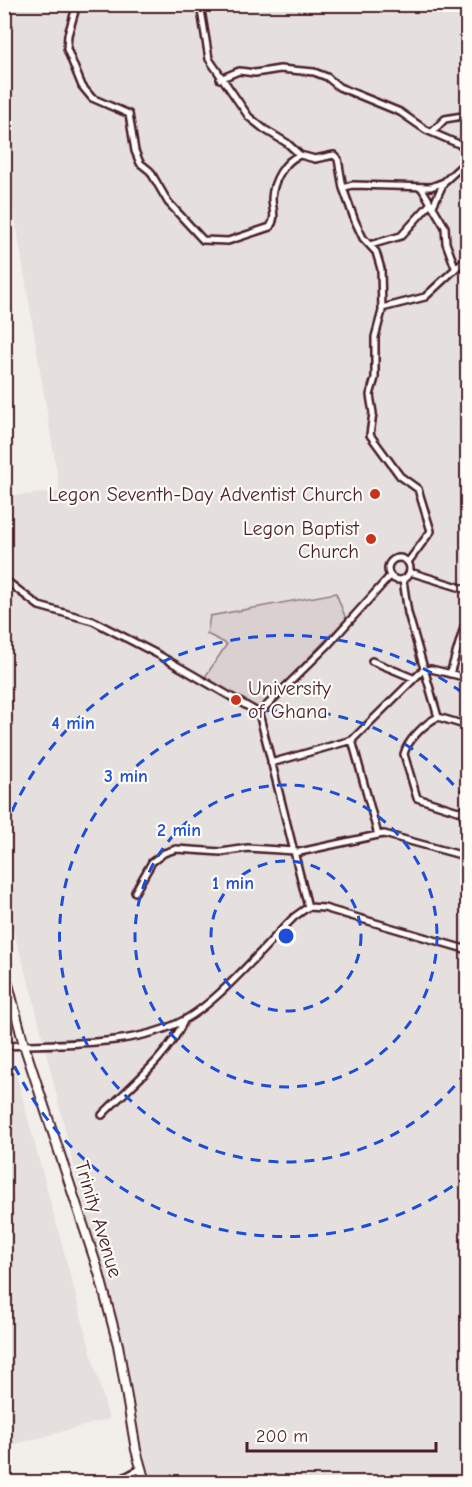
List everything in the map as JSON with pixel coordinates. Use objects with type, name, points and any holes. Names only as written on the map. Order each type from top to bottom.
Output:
[{"type":"street","points":[[77,4],[68,35],[68,49],[82,86],[92,98],[129,114],[135,151],[140,163],[150,171],[168,202],[203,240],[228,242],[270,227],[274,219],[273,195],[282,170],[290,159],[300,155]]},
{"type":"street","points":[[200,4],[209,58],[220,79],[254,122],[287,142],[300,155],[315,159],[334,155],[338,159],[343,188],[361,235],[376,252],[381,269],[382,308],[375,337],[375,378],[370,395],[373,413],[370,435],[400,476],[418,489],[431,531],[408,562]]},
{"type":"street","points":[[220,79],[239,71],[255,73],[280,69],[314,72],[339,87],[400,112],[426,130],[433,131],[468,148]]},
{"type":"street","points":[[433,131],[445,119],[468,115]]},
{"type":"street","points":[[370,245],[401,236],[432,204],[444,182],[468,160]]},
{"type":"street","points":[[343,188],[352,185],[422,187],[444,182]]},
{"type":"street","points":[[422,187],[446,227],[446,243],[455,267]]},
{"type":"street","points":[[382,308],[425,297],[468,257]]},
{"type":"street","points":[[403,580],[390,576],[387,570],[392,560],[402,558],[408,562],[410,572]]},
{"type":"street","points":[[410,572],[403,580],[408,613],[438,717]]},
{"type":"street","points":[[410,572],[468,590]]},
{"type":"street","points":[[259,713],[327,646],[390,576]]},
{"type":"street","points":[[4,579],[39,606],[93,621],[158,654],[259,713],[308,907]]},
{"type":"street","points":[[450,674],[464,627]]},
{"type":"street","points":[[372,661],[413,678]]},
{"type":"street","points":[[271,763],[352,740],[413,678],[426,669],[468,678]]},
{"type":"street","points":[[468,726],[438,717],[428,723],[405,748],[405,760],[417,798],[465,809],[468,831]]},
{"type":"street","points":[[352,740],[378,835]]},
{"type":"street","points":[[135,892],[152,862],[164,853],[176,849],[221,852],[248,848],[295,852],[384,834],[468,857]]},
{"type":"street","points":[[4,1046],[65,1046],[156,1031],[184,1021],[205,1006],[294,917],[308,907],[334,910],[468,950]]},
{"type":"street","name":"Trinity Avenue","points":[[4,969],[24,1045],[101,1279],[118,1346],[144,1482]]},
{"type":"street","points":[[102,1115],[164,1053],[176,1038],[184,1021]]},
{"type":"street","points":[[116,1482],[140,1469]]},
{"type":"shaded area","name":"University of Ghana","points":[[4,5],[467,5],[467,1482],[151,1482],[31,990],[5,904],[5,496],[60,492],[5,156]]},
{"type":"shaded area","points":[[336,593],[346,619],[259,709],[205,677],[227,644],[207,634],[210,616]]},
{"type":"shaded area","points":[[5,1052],[10,1052],[109,1419],[5,1447]]},
{"type":"place","name":"Legon Seventh-Day Adventist Church","points":[[375,494]]},
{"type":"place","name":"Legon Baptist Church","points":[[371,539]]},
{"type":"place","name":"University of Ghana","points":[[236,700]]}]
